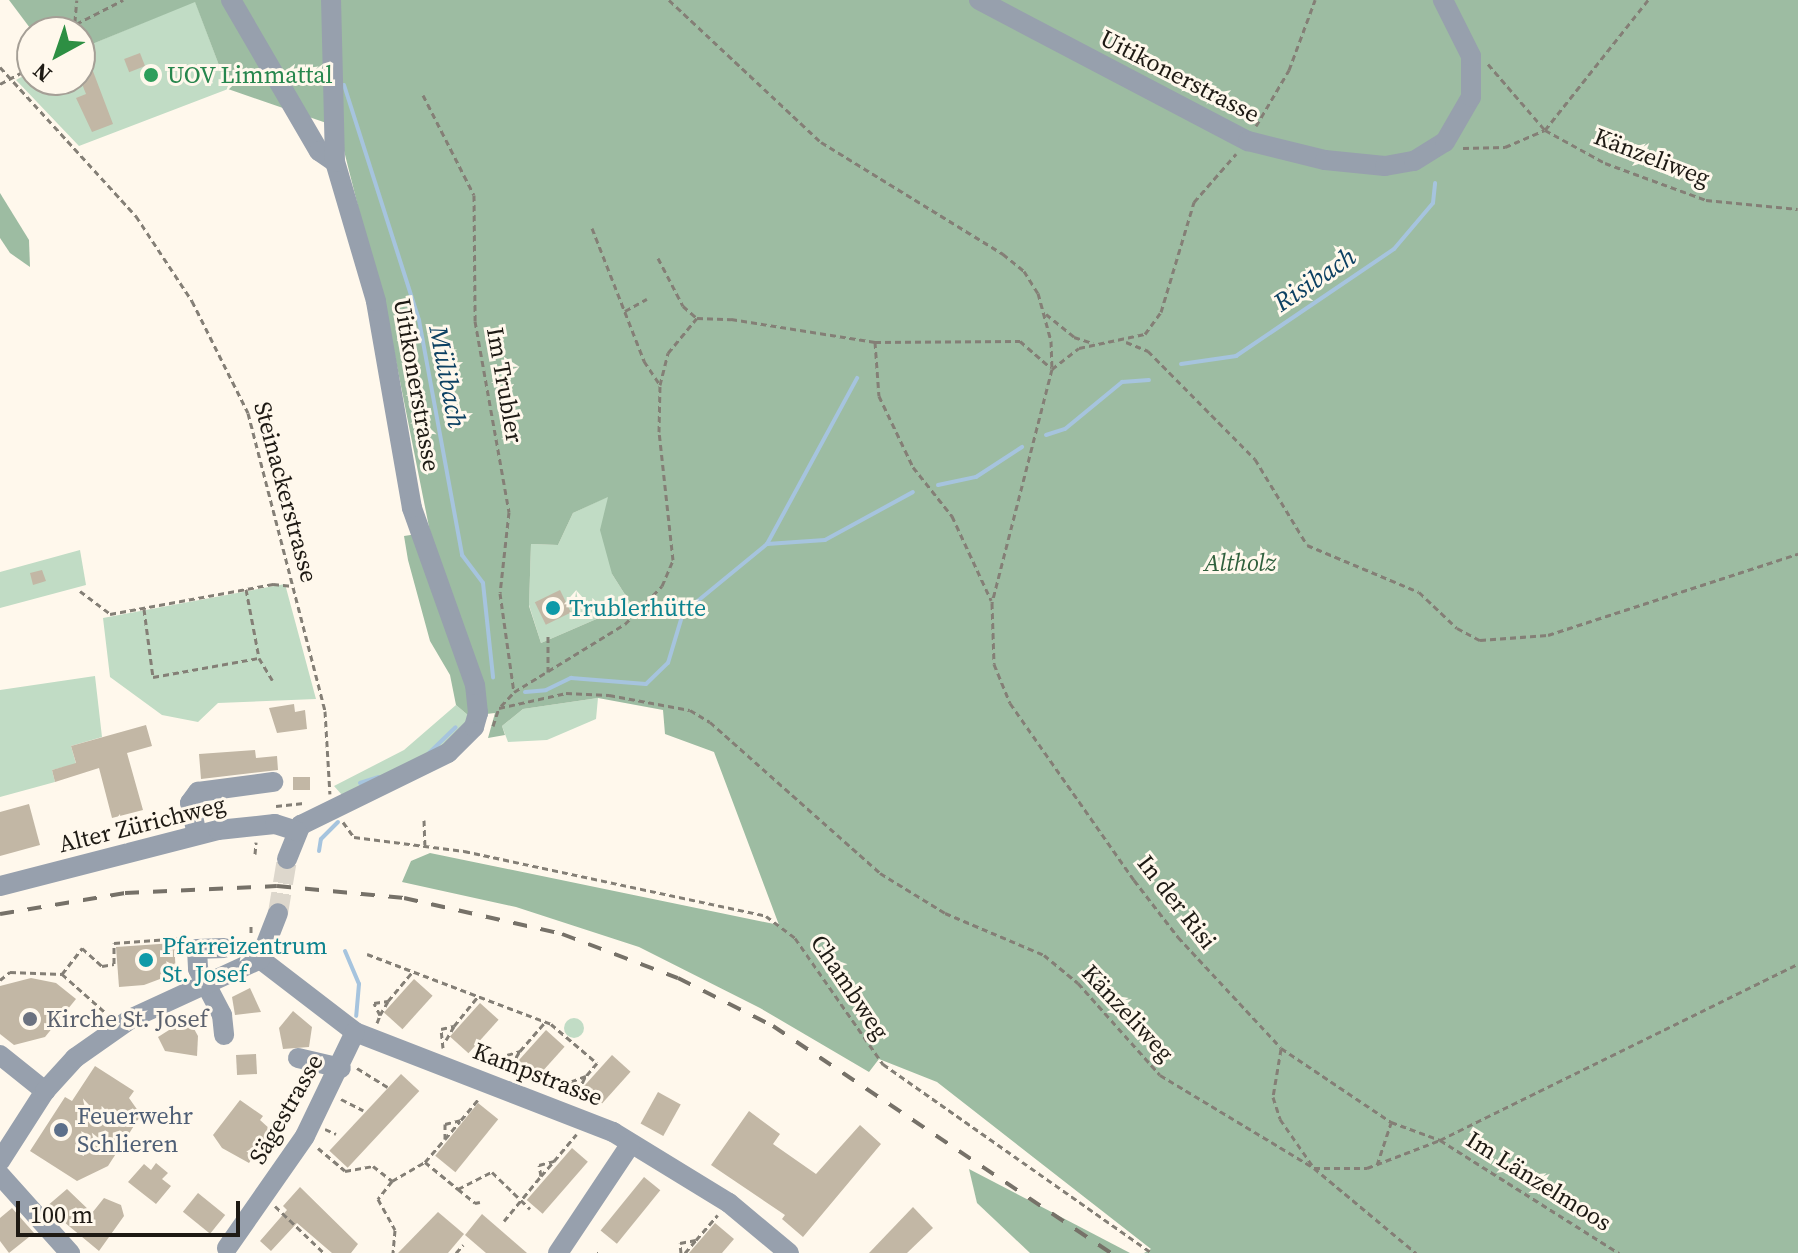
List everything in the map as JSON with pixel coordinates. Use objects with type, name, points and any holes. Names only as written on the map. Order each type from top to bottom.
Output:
[{"type":"street","points":[[231,0],[319,151],[335,162]]},
{"type":"street","name":"Uitikonerstrasse","points":[[331,0],[335,162],[376,301],[412,508],[475,685],[478,713]]},
{"type":"street","name":"Uitikonerstrasse","points":[[979,0],[1248,141],[1325,160],[1385,166],[1414,161],[1445,142]]},
{"type":"street","points":[[1443,0],[1471,56],[1471,97],[1445,142]]},
{"type":"street","points":[[287,859],[297,831],[314,815],[448,753],[474,727],[478,713]]},
{"type":"street","points":[[197,835],[190,803],[198,792],[273,782]]},
{"type":"street","name":"Alter Zürichweg","points":[[0,886],[197,835],[275,824],[297,831]]},
{"type":"street","points":[[0,1161],[45,1091],[109,1031],[260,959],[278,913]]},
{"type":"street","points":[[224,948],[197,949],[198,969],[222,1015],[224,1035]]},
{"type":"street","name":"Kampstrasse","points":[[260,959],[364,1031],[606,1128],[729,1203],[789,1253]]},
{"type":"street","name":"Sägestrasse","points":[[227,1248],[305,1136],[347,1067],[364,1031]]},
{"type":"street","points":[[0,1055],[45,1091]]},
{"type":"street","points":[[298,1058],[347,1067]]},
{"type":"street","points":[[558,1253],[630,1145]]},
{"type":"street","points":[[0,1175],[70,1253]]},
{"type":"path","points":[[92,16],[123,0]]},
{"type":"path","points":[[669,0],[821,142],[1024,271],[1046,314],[1052,369],[992,603]]},
{"type":"path","points":[[1052,369],[1079,348],[1126,342],[1145,334],[1161,312],[1194,202],[1248,141],[1289,70],[1315,0]]},
{"type":"path","points":[[1445,142],[1460,148],[1505,147],[1545,130],[1648,0]]},
{"type":"path","points":[[1471,56],[1494,67],[1545,130]]},
{"type":"path","name":"Steinackerstrasse","points":[[0,67],[136,216],[192,301],[248,413],[325,711],[331,796],[321,799]]},
{"type":"path","points":[[0,84],[16,77]]},
{"type":"path","name":"Im Trubler","points":[[423,95],[474,195],[475,321],[509,512],[500,593],[514,692]]},
{"type":"path","name":"Känzeliweg","points":[[1545,130],[1605,163],[1706,200],[1798,209]]},
{"type":"path","points":[[592,228],[644,361],[660,385]]},
{"type":"path","points":[[658,258],[683,306],[697,318],[731,319],[875,342],[1020,341],[1052,369]]},
{"type":"path","points":[[625,311],[647,299]]},
{"type":"path","points":[[1046,314],[1074,337],[1097,344]]},
{"type":"path","points":[[499,708],[514,692],[647,607],[673,560],[659,432],[660,385],[668,353],[697,318]]},
{"type":"path","points":[[875,342],[879,396],[913,467],[952,516],[992,603]]},
{"type":"path","points":[[1126,342],[1148,351],[1255,459],[1307,545],[1419,592],[1457,628],[1480,640],[1548,635],[1798,554]]},
{"type":"path","points":[[80,591],[110,614],[246,589],[293,586]]},
{"type":"path","points":[[246,589],[259,658],[272,680]]},
{"type":"path","name":"In der Risi","points":[[992,603],[994,664],[1010,703],[1178,937],[1281,1048],[1391,1122],[1440,1140]]},
{"type":"path","points":[[144,608],[153,677],[259,658]]},
{"type":"path","points":[[548,635],[548,672]]},
{"type":"path","name":"Känzeliweg","points":[[478,713],[566,693],[609,695],[690,710],[743,750],[880,873],[945,913],[1044,955],[1078,983],[1160,1075],[1314,1168]]},
{"type":"path","points":[[271,809],[311,802]]},
{"type":"path","name":"Chambweg","points":[[340,815],[354,837],[425,845],[749,911],[781,925],[883,1064],[1152,1253]]},
{"type":"path","points":[[424,820],[425,845]]},
{"type":"path","points":[[62,974],[82,948],[102,966],[114,964],[114,943],[188,938],[197,949]]},
{"type":"path","points":[[367,954],[545,1022],[597,1063],[586,1076],[572,1109]]},
{"type":"path","points":[[1314,1168],[1377,1165],[1440,1140],[1798,964]]},
{"type":"path","points":[[364,1031],[413,971]]},
{"type":"path","points":[[0,980],[10,972],[62,974],[111,1018]]},
{"type":"path","points":[[439,1058],[454,1026],[478,996]]},
{"type":"path","points":[[380,1015],[374,1003],[388,1001]]},
{"type":"path","points":[[505,1083],[520,1051],[545,1022]]},
{"type":"path","points":[[446,1040],[441,1029],[454,1026]]},
{"type":"path","points":[[1281,1048],[1273,1097],[1280,1119],[1314,1168],[1416,1253]]},
{"type":"path","points":[[511,1066],[507,1055],[520,1051]]},
{"type":"path","points":[[347,1067],[388,1087]]},
{"type":"path","points":[[578,1092],[572,1081],[586,1076]]},
{"type":"path","points":[[338,1097],[363,1110]]},
{"type":"path","points":[[393,1253],[395,1230],[378,1199],[392,1181],[425,1162],[478,1100]]},
{"type":"path","points":[[445,1139],[445,1124],[461,1120]]},
{"type":"path","points":[[1377,1165],[1391,1122]]},
{"type":"path","points":[[322,1127],[336,1134]]},
{"type":"path","points":[[504,1221],[574,1138]]},
{"type":"path","name":"Im Länzelmoos","points":[[1440,1140],[1619,1253]]},
{"type":"path","points":[[313,1143],[345,1171],[373,1166],[392,1181]]},
{"type":"path","points":[[541,1176],[539,1165],[554,1161]]},
{"type":"path","points":[[425,1162],[458,1189],[480,1202]]},
{"type":"path","points":[[458,1189],[492,1172],[523,1198],[530,1209]]},
{"type":"path","points":[[272,1204],[324,1253]]},
{"type":"path","points":[[696,1240],[680,1243],[683,1253],[696,1240],[716,1217]]},
{"type":"path","points":[[456,1253],[463,1245]]},
{"type":"green space","name":"Altholz","points":[[9,0],[1798,0],[1798,1253],[1144,1253],[1151,1249],[937,1082],[879,1059],[869,1072],[760,1008],[639,947],[516,907],[402,882],[411,861],[430,853],[779,925],[714,752],[665,734],[663,710],[598,698],[523,709],[502,726],[505,735],[488,738],[495,713],[469,716],[456,705],[450,675],[430,641],[408,560],[404,536],[430,532],[392,341],[338,127],[228,89],[195,2],[96,42],[96,16],[21,16]],"holes":[[[608,497],[600,530],[612,574],[631,604],[541,643],[529,606],[531,544],[558,545],[573,513]]]},
{"type":"green space","name":"UOV Limmattal","points":[[195,1],[228,89],[79,146],[31,96],[96,96],[96,42]]},
{"type":"green space","points":[[0,193],[29,240],[30,267],[10,253],[0,238]]},
{"type":"green space","points":[[609,496],[612,574],[631,604],[541,643],[529,605],[531,544],[558,545],[573,513]]},
{"type":"green space","points":[[80,550],[86,585],[0,608],[0,572]]},
{"type":"green space","points":[[285,584],[316,699],[218,703],[198,722],[162,715],[110,677],[103,618]]},
{"type":"green space","points":[[95,676],[102,737],[71,746],[79,774],[64,767],[52,770],[55,782],[0,797],[0,690]]},
{"type":"green space","points":[[598,698],[596,719],[547,740],[508,742],[502,726],[523,709]]},
{"type":"green space","points":[[456,705],[469,716],[455,739],[342,795],[334,786],[404,750]]},
{"type":"green space","points":[[574,1018],[581,1021],[584,1028],[581,1035],[574,1038],[567,1035],[564,1028],[567,1021]]},
{"type":"green space","points":[[969,1169],[1130,1253],[1030,1253],[977,1203]]},
{"type":"building","points":[[140,53],[145,66],[129,72],[124,59]]},
{"type":"building","points":[[96,79],[113,124],[92,132],[76,98],[96,96]]},
{"type":"building","points":[[42,570],[46,581],[33,585],[30,573]]},
{"type":"building","name":"Trublerhütte","points":[[560,590],[571,612],[546,625],[535,602]]},
{"type":"building","points":[[294,704],[295,712],[305,710],[307,729],[277,733],[269,708]]},
{"type":"building","points":[[146,725],[152,746],[127,753],[143,810],[112,818],[99,768],[55,782],[52,770],[76,763],[71,746]]},
{"type":"building","points":[[255,750],[256,758],[277,756],[278,770],[201,779],[199,754]]},
{"type":"building","points":[[293,777],[310,777],[310,790],[293,790]]},
{"type":"building","points":[[29,804],[40,845],[0,856],[0,812]]},
{"type":"building","name":"Pfarreizentrum St. Josef","points":[[174,943],[176,973],[144,985],[119,987],[116,947]]},
{"type":"building","name":"Kirche St. Josef","points":[[31,978],[56,983],[76,999],[45,1037],[14,1045],[0,1034],[0,986]]},
{"type":"building","points":[[414,979],[433,996],[402,1029],[384,1012]]},
{"type":"building","points":[[250,988],[261,1012],[235,1015],[232,997]]},
{"type":"building","points":[[480,1003],[499,1020],[468,1053],[450,1036]]},
{"type":"building","points":[[293,1011],[312,1027],[309,1047],[283,1049],[279,1028]]},
{"type":"building","points":[[188,1018],[198,1036],[197,1056],[165,1051],[158,1037]]},
{"type":"building","points":[[546,1030],[565,1047],[534,1080],[516,1063]]},
{"type":"building","points":[[256,1054],[257,1074],[237,1075],[236,1055]]},
{"type":"building","points":[[612,1055],[631,1072],[600,1105],[582,1088]]},
{"type":"building","points":[[95,1066],[134,1091],[129,1098],[141,1115],[108,1166],[77,1181],[30,1151],[65,1097],[72,1101]]},
{"type":"building","points":[[401,1074],[419,1091],[348,1168],[329,1151]]},
{"type":"building","points":[[658,1092],[681,1105],[663,1136],[641,1123]]},
{"type":"building","points":[[240,1100],[263,1116],[260,1120],[271,1130],[249,1163],[222,1148],[213,1135]]},
{"type":"building","points":[[478,1103],[498,1119],[455,1172],[435,1156]]},
{"type":"building","points":[[749,1111],[780,1134],[773,1144],[816,1174],[860,1125],[881,1144],[803,1237],[782,1219],[785,1215],[711,1165]]},
{"type":"building","points":[[572,1148],[588,1162],[543,1214],[527,1200]]},
{"type":"building","points":[[156,1163],[168,1173],[162,1179],[171,1186],[156,1204],[128,1182],[144,1164],[151,1170]]},
{"type":"building","points":[[644,1177],[660,1190],[617,1244],[601,1231]]},
{"type":"building","points":[[300,1187],[358,1244],[351,1253],[332,1253],[297,1223],[271,1251],[260,1241],[287,1210],[283,1206]]},
{"type":"building","points":[[67,1189],[92,1213],[104,1198],[121,1205],[124,1216],[99,1251],[46,1207]]},
{"type":"building","points":[[198,1193],[225,1215],[210,1234],[183,1212]]},
{"type":"building","points":[[913,1207],[933,1228],[907,1253],[869,1253]]},
{"type":"building","points":[[12,1208],[34,1233],[9,1253],[0,1241],[0,1218]]},
{"type":"building","points":[[438,1212],[464,1234],[448,1253],[398,1253]]},
{"type":"building","points":[[482,1214],[527,1253],[486,1253],[465,1235]]},
{"type":"building","points":[[715,1223],[734,1239],[722,1253],[689,1253]]},
{"type":"waterway","name":"Mülibach","points":[[344,85],[419,320],[462,555],[483,583],[493,677]]},
{"type":"waterway","name":"Risibach","points":[[1181,364],[1236,356],[1394,249],[1433,203],[1435,183]]},
{"type":"waterway","points":[[767,544],[857,378]]},
{"type":"waterway","name":"Risibach","points":[[1046,435],[1065,429],[1122,382],[1149,380]]},
{"type":"waterway","name":"Risibach","points":[[938,485],[976,477],[1022,447]]},
{"type":"waterway","name":"Risibach","points":[[525,692],[546,690],[571,678],[646,684],[668,663],[683,613],[767,544],[825,540],[913,492]]},
{"type":"waterway","name":"Mülibach","points":[[429,753],[456,727]]},
{"type":"waterway","name":"Mülibach","points":[[360,783],[378,777]]},
{"type":"waterway","name":"Mülibach","points":[[319,851],[321,839],[338,822]]},
{"type":"waterway","name":"Mülibach","points":[[345,951],[359,984],[356,1016]]},
{"type":"tunnel","points":[[278,913],[287,859]]},
{"type":"railway","points":[[0,914],[125,893],[277,886],[404,898],[562,934],[678,978],[773,1026],[1111,1253]]},
{"type":"place","name":"UOV Limmattal","points":[[151,75]]},
{"type":"place","name":"Trublerhütte","points":[[553,608]]},
{"type":"place","name":"Pfarreizentrum St. Josef","points":[[146,960]]},
{"type":"place","name":"Kirche St. Josef","points":[[30,1019]]},
{"type":"place","name":"Feuerwehr Schlieren","points":[[61,1130]]}]
